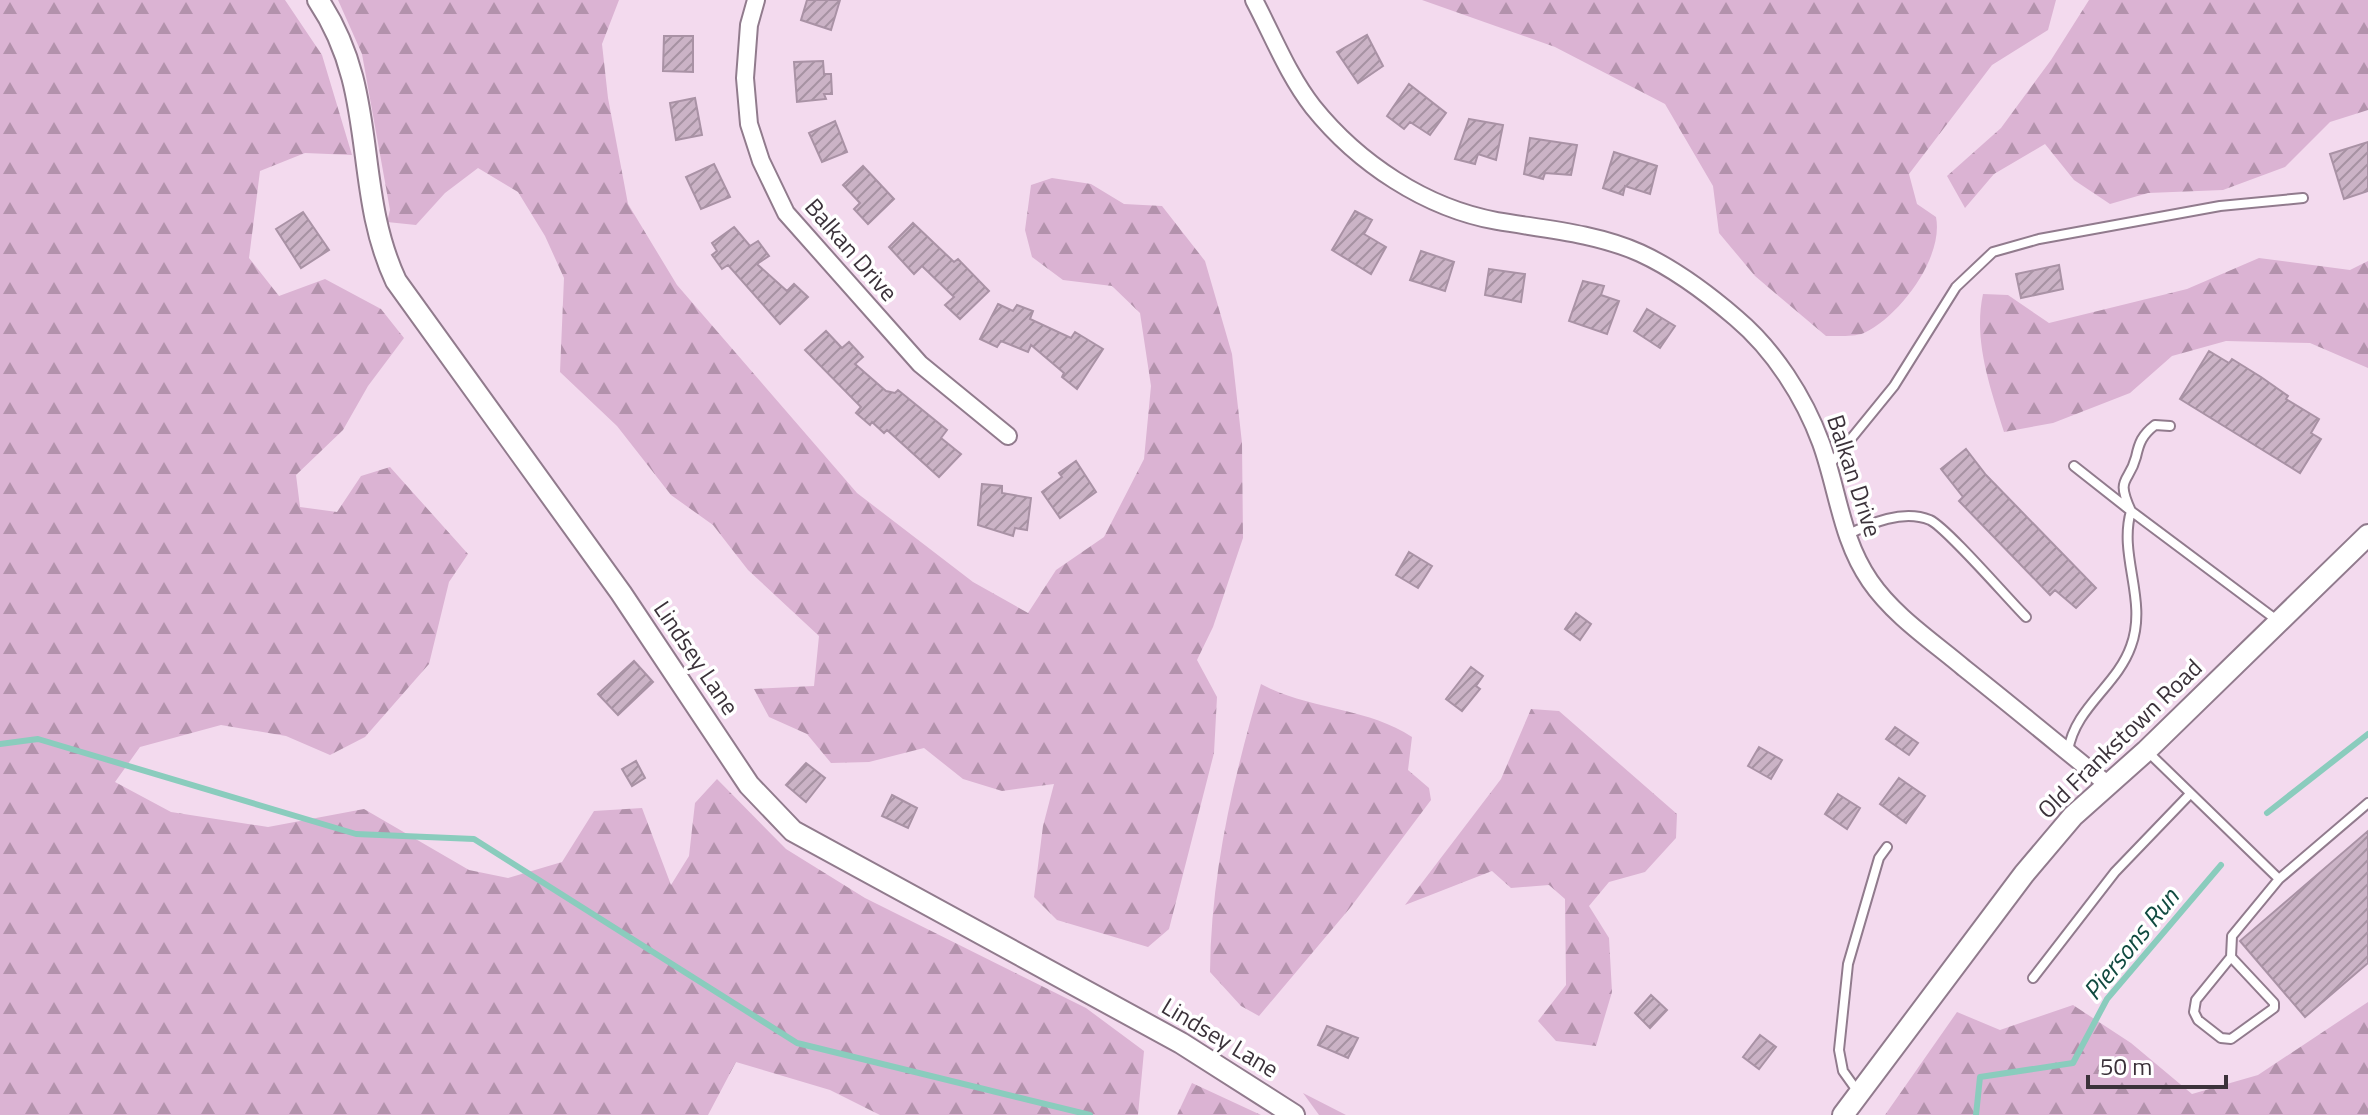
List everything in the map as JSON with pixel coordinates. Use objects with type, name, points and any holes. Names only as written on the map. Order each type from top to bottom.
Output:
[{"type":"street","name":"Lindsey Lane","points":[[318,0],[347,56],[359,97],[378,239],[396,281],[621,593],[749,785],[793,831],[1181,1043],[1294,1115]]},
{"type":"street","name":"Balkan Drive","points":[[756,0],[749,25],[745,78],[749,124],[761,161],[786,213],[920,364],[1008,436]]},
{"type":"street","name":"Balkan Drive","points":[[1254,0],[1284,62],[1312,106],[1341,138],[1381,172],[1448,208],[1493,220],[1563,231],[1638,253],[1690,281],[1738,319],[1780,368],[1807,410],[1847,535],[1871,582],[1904,619],[2107,784]]},
{"type":"street","name":"Old Frankstown Road","points":[[1843,1115],[2024,874],[2073,816],[2146,751],[2368,535]]},
{"type":"lane","points":[[1827,468],[1894,386],[1956,287],[1993,252],[2039,239],[2220,206],[2303,198]]},
{"type":"lane","points":[[2068,752],[2071,732],[2078,718],[2125,661],[2132,645],[2138,595],[2126,543],[2131,511],[2124,485],[2127,471],[2135,461],[2137,445],[2155,425],[2170,426]]},
{"type":"lane","points":[[2074,466],[2279,622]]},
{"type":"lane","points":[[1847,535],[1873,522],[1898,517],[1933,521],[2026,617]]},
{"type":"lane","points":[[2146,751],[2279,879]]},
{"type":"lane","points":[[2033,978],[2070,926],[2115,872],[2190,794]]},
{"type":"lane","points":[[2231,957],[2274,1003],[2274,1008],[2231,1039],[2221,1038],[2198,1020],[2194,1012],[2196,1000],[2231,957],[2232,936],[2279,879],[2368,803]]},
{"type":"lane","points":[[1859,1092],[1843,1071],[1839,1050],[1848,964],[1879,858],[1887,847]]},
{"type":"green space","points":[[0,0],[285,0],[322,55],[352,155],[305,153],[260,171],[249,258],[279,296],[325,279],[381,309],[404,338],[368,386],[343,430],[296,475],[300,507],[337,512],[361,476],[390,467],[468,554],[449,582],[429,664],[365,737],[330,755],[286,736],[221,725],[140,747],[115,782],[171,812],[268,827],[364,809],[469,870],[508,878],[562,862],[594,811],[642,808],[671,885],[689,856],[695,803],[717,779],[786,849],[865,898],[1086,1008],[1144,1051],[1138,1115],[880,1115],[830,1090],[736,1062],[708,1115],[0,1115]]},
{"type":"green space","points":[[338,0],[619,0],[602,44],[608,98],[628,204],[677,285],[857,493],[973,582],[1028,613],[1056,570],[1104,537],[1144,459],[1151,386],[1140,313],[1112,286],[1063,280],[1032,257],[1025,230],[1031,185],[1052,178],[1091,184],[1124,204],[1162,206],[1205,261],[1232,354],[1242,443],[1243,538],[1213,627],[1197,660],[1217,697],[1214,753],[1169,929],[1148,947],[1057,920],[1034,897],[1043,826],[1054,784],[1002,791],[963,779],[924,748],[869,762],[831,763],[807,734],[769,717],[754,689],[814,686],[819,636],[748,570],[713,525],[671,495],[617,426],[560,372],[564,278],[545,236],[518,192],[478,168],[445,193],[416,225],[387,222],[390,210],[362,54]]},
{"type":"green space","points":[[1422,0],[2056,0],[2048,30],[1992,65],[1909,174],[1917,204],[1936,217],[1937,233],[1933,250],[1916,284],[1878,325],[1860,334],[1826,336],[1755,276],[1719,233],[1713,186],[1665,104],[1555,47]]},
{"type":"green space","points":[[2089,0],[2368,0],[2368,110],[2330,122],[2285,167],[2223,190],[2148,193],[2110,204],[2074,180],[2045,144],[1994,174],[1965,208],[1947,176],[2001,128],[2051,60]]},
{"type":"green space","points":[[2259,258],[2350,270],[2368,261],[2368,368],[2310,343],[2226,341],[2172,356],[2130,393],[2053,423],[2004,432],[1982,346],[1980,311],[1983,294],[2008,295],[2049,323],[2187,289]]},
{"type":"green space","points":[[1261,684],[1279,693],[1376,720],[1412,737],[1408,770],[1429,788],[1431,800],[1350,908],[1259,1016],[1241,1006],[1210,972],[1214,899],[1225,826]]},
{"type":"green space","points":[[1531,709],[1559,711],[1677,814],[1676,838],[1645,872],[1609,882],[1589,906],[1609,938],[1612,992],[1596,1046],[1556,1041],[1538,1021],[1566,985],[1565,899],[1549,885],[1511,888],[1492,871],[1405,905],[1501,779]]},
{"type":"green space","points":[[2368,1002],[2368,1115],[1885,1115],[1957,1012],[2000,1030],[2073,1005],[2131,1043],[2192,1094],[2258,1075]]},
{"type":"green space","points":[[1192,1083],[1261,1115],[1177,1115]]},
{"type":"green space","points":[[1303,1093],[1346,1115],[1319,1115]]},
{"type":"building","points":[[807,0],[840,0],[831,30],[801,20]]},
{"type":"building","points":[[1367,35],[1383,66],[1358,83],[1337,52]]},
{"type":"building","points":[[664,36],[693,36],[693,72],[663,71]]},
{"type":"building","points":[[823,61],[824,74],[831,74],[832,94],[824,94],[826,99],[797,102],[794,62]]},
{"type":"building","points":[[1409,84],[1446,113],[1430,135],[1410,122],[1404,129],[1387,116]]},
{"type":"building","points":[[695,98],[702,135],[676,140],[670,103]]},
{"type":"building","points":[[1469,119],[1503,125],[1496,160],[1478,154],[1475,164],[1455,159]]},
{"type":"building","points":[[835,121],[847,152],[822,162],[809,133]]},
{"type":"building","points":[[1530,138],[1577,145],[1571,175],[1545,173],[1543,179],[1524,174]]},
{"type":"building","points":[[2368,142],[2368,191],[2344,199],[2330,154]]},
{"type":"building","points":[[1614,152],[1657,166],[1650,194],[1625,186],[1623,195],[1603,188]]},
{"type":"building","points":[[714,164],[730,197],[701,209],[686,177]]},
{"type":"building","points":[[863,166],[894,199],[868,224],[854,209],[860,203],[843,185]]},
{"type":"building","points":[[1355,211],[1372,220],[1364,234],[1386,247],[1371,274],[1332,250]]},
{"type":"building","points":[[303,212],[329,250],[301,268],[276,229]]},
{"type":"building","points":[[913,223],[954,262],[958,259],[989,291],[960,319],[945,305],[954,297],[922,266],[914,274],[889,247]]},
{"type":"building","points":[[734,227],[750,246],[758,241],[769,256],[757,264],[787,291],[794,284],[808,297],[780,324],[728,265],[722,269],[712,255],[717,251],[712,243]]},
{"type":"building","points":[[1421,251],[1454,262],[1445,291],[1410,280]]},
{"type":"building","points":[[2059,265],[2063,289],[2021,298],[2016,274]]},
{"type":"building","points":[[1489,269],[1525,274],[1521,302],[1485,295]]},
{"type":"building","points":[[1583,281],[1604,286],[1601,295],[1619,301],[1607,334],[1569,321]]},
{"type":"building","points":[[998,304],[1013,311],[1017,305],[1033,311],[1030,319],[1071,338],[1075,332],[1103,349],[1077,389],[1062,377],[1064,373],[1031,345],[1028,352],[1001,341],[997,347],[980,339]]},
{"type":"building","points":[[1647,309],[1675,326],[1660,348],[1634,331]]},
{"type":"building","points":[[826,331],[842,348],[849,342],[863,357],[855,364],[886,391],[895,393],[898,390],[947,430],[941,438],[961,454],[939,477],[887,430],[884,433],[856,413],[861,407],[805,350]]},
{"type":"building","points":[[2209,351],[2229,363],[2232,359],[2319,419],[2311,433],[2321,439],[2300,473],[2180,399]]},
{"type":"building","points":[[1966,449],[1986,475],[2096,588],[2076,608],[2055,590],[2050,595],[1959,501],[1963,497],[1941,469]]},
{"type":"building","points":[[1076,461],[1096,492],[1060,518],[1042,492],[1062,477],[1059,473]]},
{"type":"building","points":[[982,484],[1002,486],[1002,493],[1031,498],[1027,530],[1015,528],[1013,536],[978,525]]},
{"type":"building","points":[[1409,552],[1432,566],[1418,588],[1396,575]]},
{"type":"building","points":[[1576,613],[1591,624],[1580,640],[1565,629]]},
{"type":"building","points":[[634,661],[653,682],[618,715],[598,694]]},
{"type":"building","points":[[1471,667],[1483,676],[1476,686],[1480,689],[1462,711],[1446,699]]},
{"type":"building","points":[[1895,727],[1918,743],[1909,755],[1886,739]]},
{"type":"building","points":[[1759,747],[1782,760],[1771,779],[1748,766]]},
{"type":"building","points":[[636,761],[645,778],[632,786],[622,769]]},
{"type":"building","points":[[806,763],[825,778],[806,802],[786,785]]},
{"type":"building","points":[[1899,778],[1925,796],[1906,823],[1880,804]]},
{"type":"building","points":[[1838,794],[1860,808],[1847,829],[1825,814]]},
{"type":"building","points":[[892,795],[917,808],[908,828],[882,816]]},
{"type":"building","points":[[2368,831],[2368,963],[2305,1017],[2240,941]]},
{"type":"building","points":[[1651,995],[1667,1010],[1650,1028],[1635,1013]]},
{"type":"building","points":[[1327,1026],[1358,1038],[1348,1058],[1318,1045]]},
{"type":"building","points":[[1760,1035],[1776,1047],[1759,1069],[1743,1057]]},
{"type":"waterway","name":"Piersons Run","points":[[2267,813],[2368,734]]},
{"type":"waterway","points":[[0,744],[38,739],[356,834],[474,839],[797,1043],[1090,1115]]},
{"type":"waterway","name":"Piersons Run","points":[[1976,1115],[1980,1077],[2073,1063],[2107,999],[2221,865]]}]
